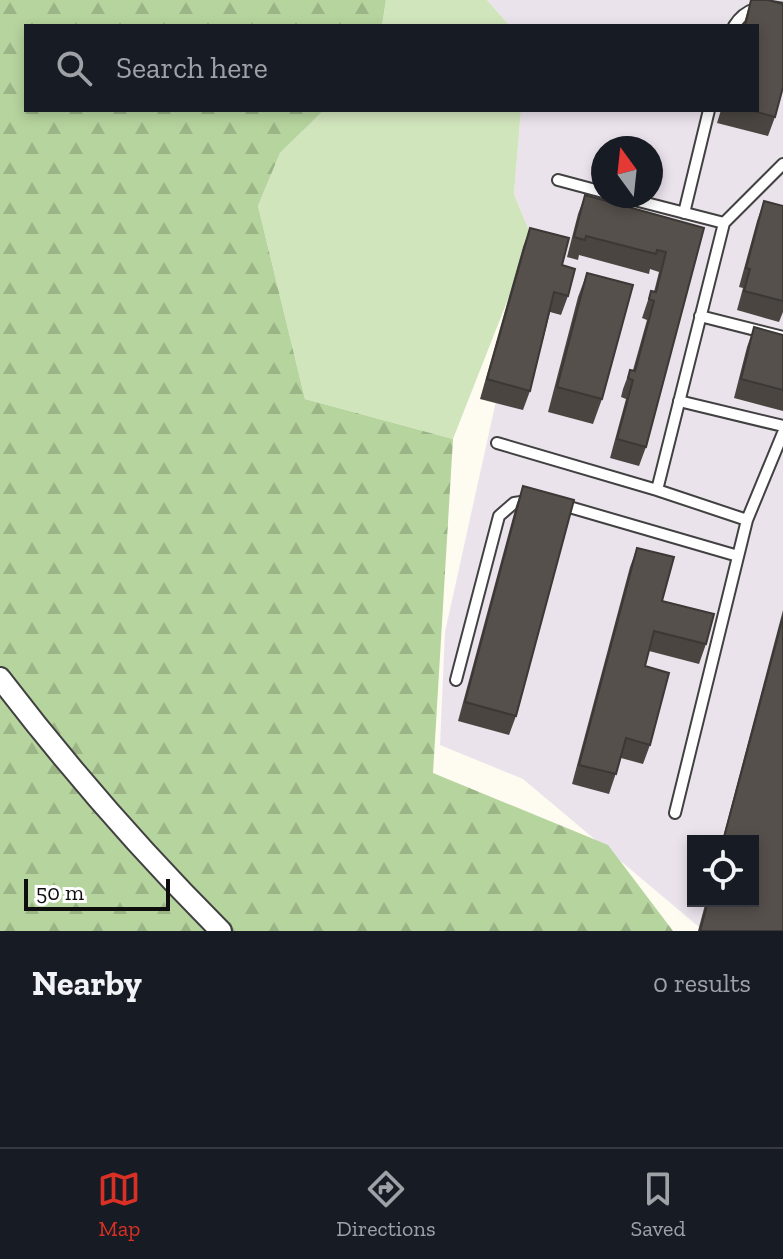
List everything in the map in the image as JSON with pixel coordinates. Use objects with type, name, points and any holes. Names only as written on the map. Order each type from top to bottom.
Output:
[{"type":"street","points":[[0,678],[49,742],[183,893],[221,931]]},
{"type":"lane","points":[[735,24],[753,8],[770,6],[783,9]]},
{"type":"lane","points":[[684,213],[709,112]]},
{"type":"lane","points":[[657,490],[724,223],[783,164]]},
{"type":"lane","points":[[558,180],[591,189]]},
{"type":"lane","points":[[663,208],[724,223]]},
{"type":"lane","points":[[700,316],[783,337]]},
{"type":"lane","points":[[679,401],[783,426]]},
{"type":"lane","points":[[675,813],[747,520],[783,433]]},
{"type":"lane","points":[[497,443],[747,520]]},
{"type":"lane","points":[[456,680],[499,516],[514,503],[557,503],[738,556]]},
{"type":"shaded area","points":[[487,0],[783,0],[783,931],[699,927],[523,779],[440,745],[445,632],[532,238],[514,194],[521,112],[759,112],[759,24],[508,24]]},
{"type":"green space","points":[[0,0],[386,0],[382,24],[24,24],[24,112],[322,112],[280,153],[258,206],[305,399],[453,439],[433,773],[608,845],[673,931],[0,931]]},
{"type":"green space","points":[[386,0],[487,0],[508,24],[382,24]]},
{"type":"green space","points":[[322,112],[521,112],[514,194],[532,238],[453,439],[305,399],[258,206],[280,153]]},
{"type":"building","points":[[751,0],[783,4],[783,87],[775,117],[757,112],[759,24],[745,24]]},
{"type":"building","points":[[585,195],[591,197],[591,208],[632,208],[704,228],[646,447],[617,439],[633,380],[628,378],[630,370],[635,371],[654,301],[649,299],[651,291],[656,292],[666,252],[657,250],[656,254],[586,236],[585,240],[574,237]]},
{"type":"building","points":[[764,201],[783,206],[783,301],[744,291],[750,269],[746,268]]},
{"type":"building","points":[[530,228],[569,238],[562,265],[575,269],[568,296],[554,292],[530,391],[487,379]]},
{"type":"building","points":[[587,273],[633,285],[602,399],[557,387]]},
{"type":"building","points":[[754,327],[783,335],[783,390],[741,379]]},
{"type":"building","points":[[523,486],[574,500],[516,716],[465,702]]},
{"type":"building","points":[[637,548],[674,557],[662,601],[714,614],[706,644],[654,631],[645,666],[669,673],[650,745],[626,738],[616,774],[579,765]]},
{"type":"building","points":[[783,617],[783,931],[700,931],[706,907],[759,907],[759,835],[725,835]]}]
